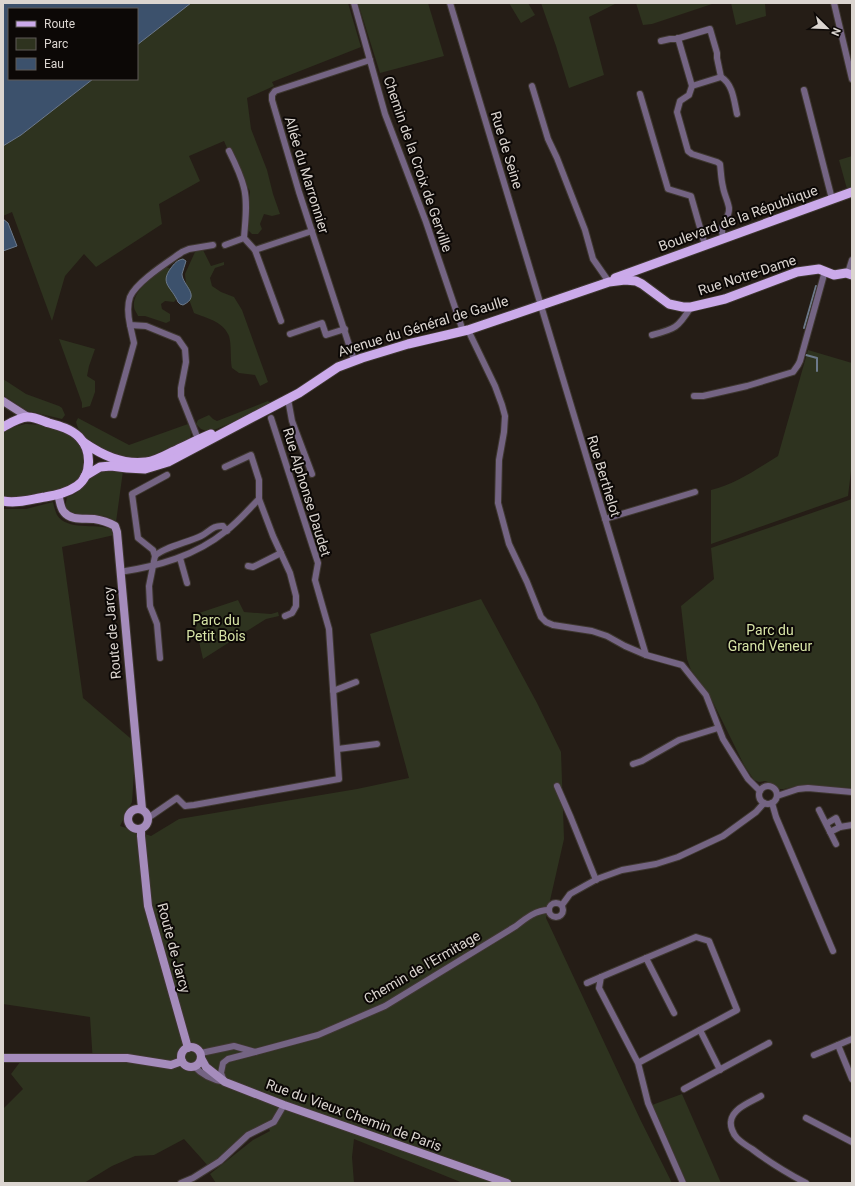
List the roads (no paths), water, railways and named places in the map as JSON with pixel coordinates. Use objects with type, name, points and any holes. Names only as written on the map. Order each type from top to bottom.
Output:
[{"type":"main road","name":"Boulevard de la République","points":[[609,282],[634,271],[852,192]]},
{"type":"main road","name":"Rue Notre-Dame","points":[[636,281],[669,304],[691,307],[725,299],[797,272],[819,269],[834,275],[850,274]]},
{"type":"main road","points":[[609,282],[625,280],[636,281],[634,271]]},
{"type":"main road","name":"Avenue du Général de Gaulle","points":[[255,416],[299,394],[338,367],[354,360],[408,344],[465,330],[609,282]]},
{"type":"main road","points":[[3,427],[28,417],[59,425],[66,428],[97,452],[129,463],[135,463],[147,462],[163,457],[198,439],[255,416]]},
{"type":"main road","points":[[85,476],[100,467],[110,466],[146,468],[168,462],[255,416]]},
{"type":"main road","points":[[3,501],[16,502],[58,494],[68,491],[78,485],[88,469],[89,460],[83,442]]},
{"type":"street","name":"Chemin de la Croix de Gerville","points":[[354,3],[385,114],[465,330],[495,386],[502,404],[505,416],[499,460],[498,503],[509,544],[527,582],[541,617],[546,622],[553,625],[586,629],[599,633],[646,655],[682,665],[706,695],[718,728],[724,739],[748,779],[760,791]]},
{"type":"street","name":"Rue de Seine","points":[[450,3],[540,304]]},
{"type":"street","points":[[834,3],[852,79]]},
{"type":"street","points":[[661,41],[710,30],[717,52],[721,77],[729,84],[738,114]]},
{"type":"street","points":[[678,38],[692,86],[689,95],[680,101],[677,112],[688,151],[692,154],[720,164],[723,187],[729,209],[721,232],[724,239]]},
{"type":"street","name":"Allée du Marronnier","points":[[354,360],[299,192],[272,100],[272,95],[275,91],[370,60]]},
{"type":"street","points":[[692,86],[721,77]]},
{"type":"street","points":[[532,86],[548,139],[585,230],[593,259],[609,282]]},
{"type":"street","points":[[804,90],[832,199]]},
{"type":"street","points":[[640,94],[668,189],[691,196],[705,245]]},
{"type":"street","points":[[229,151],[238,169],[244,189],[246,213],[244,238],[255,250],[281,321]]},
{"type":"street","points":[[255,250],[312,231]]},
{"type":"street","points":[[225,245],[244,238]]},
{"type":"street","points":[[114,415],[134,343],[128,312],[130,297],[140,284],[182,252],[189,249],[213,246]]},
{"type":"street","points":[[850,274],[852,260]]},
{"type":"street","points":[[694,396],[703,396],[747,386],[793,372],[798,365],[805,344],[825,271]]},
{"type":"street","name":"Rue Berthelot","points":[[540,304],[646,655]]},
{"type":"street","points":[[652,335],[675,327],[683,320],[691,307]]},
{"type":"street","points":[[290,334],[322,323],[326,335],[345,329]]},
{"type":"street","points":[[130,325],[146,326],[178,339],[185,349],[186,362],[181,396],[198,439]]},
{"type":"street","points":[[288,399],[292,421],[312,474]]},
{"type":"street","points":[[3,401],[28,417]]},
{"type":"street","name":"Rue Alphonse Daudet","points":[[148,818],[177,798],[185,806],[194,805],[340,779],[329,629],[315,580],[318,563],[271,418]]},
{"type":"street","points":[[225,467],[251,455],[259,480],[259,499],[273,536],[290,573],[296,596],[296,606],[292,613],[285,616]]},
{"type":"street","points":[[160,658],[157,624],[150,606],[149,586],[155,556],[153,550],[138,538],[132,494],[167,475]]},
{"type":"street","points":[[605,519],[695,492]]},
{"type":"street","name":"Route de Jarcy","points":[[58,494],[62,509],[69,516],[81,519],[103,521],[114,526],[118,536],[142,810]]},
{"type":"street","points":[[120,572],[153,567],[180,558],[207,545],[227,531],[259,499]]},
{"type":"street","points":[[155,556],[159,552],[202,536],[217,526],[223,526],[227,531]]},
{"type":"street","points":[[248,566],[253,567],[281,553]]},
{"type":"street","points":[[180,558],[187,583]]},
{"type":"street","points":[[333,691],[356,682]]},
{"type":"street","points":[[633,764],[642,761],[678,740],[718,728]]},
{"type":"street","points":[[338,749],[377,744]]},
{"type":"street","points":[[557,786],[596,880]]},
{"type":"street","points":[[765,786],[772,786],[777,791],[776,799],[772,803],[764,803],[760,798],[760,791],[765,786]]},
{"type":"street","points":[[777,796],[798,789],[808,788],[852,792]]},
{"type":"street","points":[[562,905],[559,903],[554,903],[550,906],[549,910],[552,916],[559,917],[563,911],[562,905],[570,894],[596,880],[622,870],[656,864],[678,857],[723,836],[752,816],[764,803]]},
{"type":"street","points":[[772,803],[776,817],[833,951]]},
{"type":"street","points":[[142,810],[147,814],[148,818],[147,824],[141,829],[136,830],[130,825],[128,818],[132,811],[142,810]]},
{"type":"street","points":[[819,810],[836,844]]},
{"type":"street","points":[[826,824],[836,818],[840,826]]},
{"type":"street","points":[[830,832],[840,826],[852,825]]},
{"type":"street","name":"Route de Jarcy","points":[[141,829],[148,906],[188,1048]]},
{"type":"street","name":"Chemin de l'Ermitage","points":[[225,1082],[221,1073],[223,1063],[228,1059],[318,1035],[385,1006],[516,926],[536,912],[540,910],[549,910]]},
{"type":"street","points":[[587,982],[696,937],[709,941],[738,1010],[638,1063]]},
{"type":"street","points":[[646,958],[674,1013]]},
{"type":"street","points":[[601,977],[599,988],[638,1063],[648,1103],[683,1183]]},
{"type":"street","points":[[700,1030],[720,1070]]},
{"type":"street","points":[[814,1055],[852,1039]]},
{"type":"street","points":[[684,1089],[769,1043]]},
{"type":"street","points":[[838,1045],[852,1079]]},
{"type":"street","points":[[201,1056],[234,1046],[255,1052]]},
{"type":"street","points":[[182,1061],[182,1053],[188,1048],[195,1048],[201,1056]]},
{"type":"street","points":[[182,1061],[188,1066],[194,1066],[199,1063],[201,1056]]},
{"type":"street","name":"Rue du Vieux Chemin de Paris","points":[[201,1056],[206,1067],[225,1082],[284,1105],[507,1183]]},
{"type":"street","points":[[3,1058],[127,1058],[171,1065],[182,1061]]},
{"type":"street","points":[[194,1066],[206,1076],[216,1081],[225,1082]]},
{"type":"street","points":[[761,1096],[741,1107],[734,1114],[731,1121],[732,1130],[737,1138],[762,1157],[782,1171],[806,1183]]},
{"type":"street","points":[[180,1183],[194,1178],[220,1161],[248,1135],[274,1122],[284,1105]]},
{"type":"street","points":[[806,1118],[852,1142]]},
{"type":"water","points":[[3,3],[191,3],[138,44],[138,8],[8,8],[8,80],[92,80],[21,135],[3,146]]},
{"type":"water","points":[[3,219],[8,223],[17,246],[3,251]]},
{"type":"water","points":[[183,259],[186,261],[182,274],[190,290],[191,298],[183,305],[178,302],[166,282],[166,278],[173,265],[177,261]]},
{"type":"waterway","points":[[804,328],[816,286]]},
{"type":"waterway","points":[[806,355],[817,358],[817,371]]},
{"type":"park label","name":"Parc du Petit Bois","points":[[216,628]]},
{"type":"park label","name":"Parc du Grand Veneur","points":[[770,638]]}]
